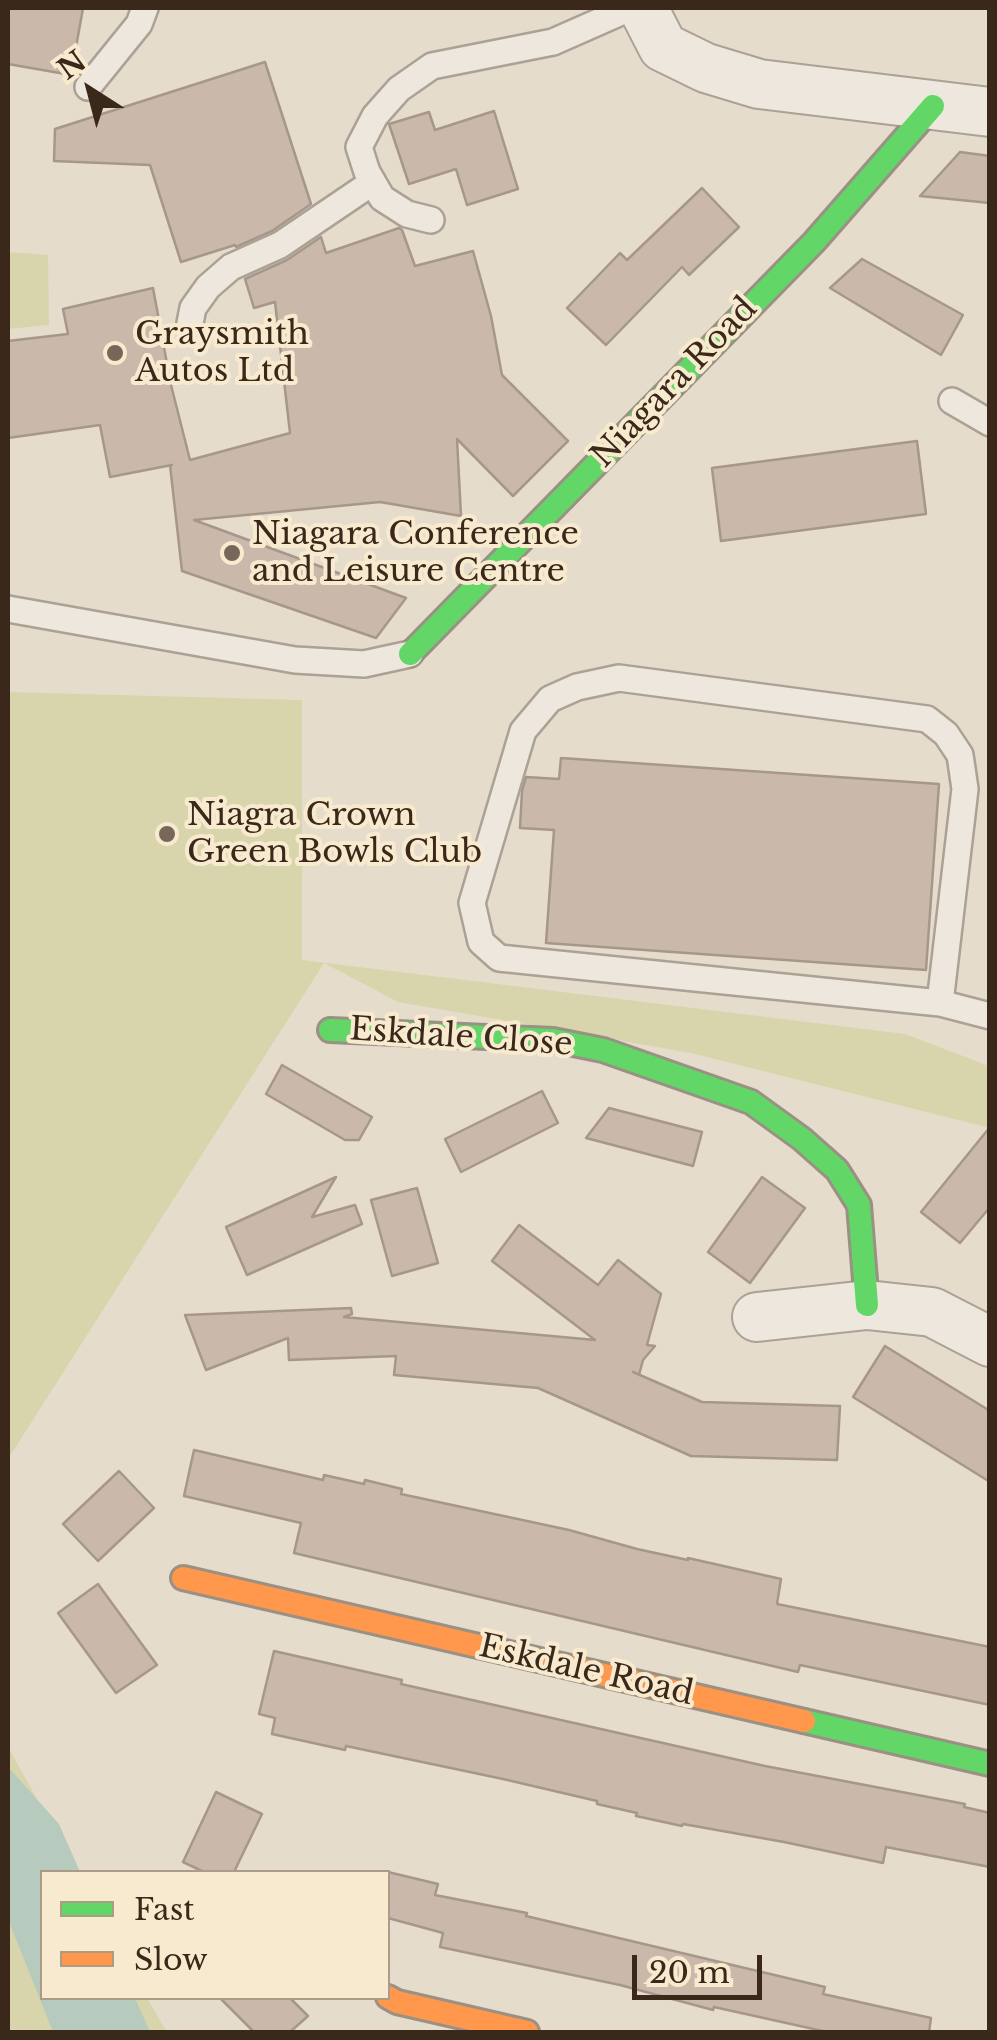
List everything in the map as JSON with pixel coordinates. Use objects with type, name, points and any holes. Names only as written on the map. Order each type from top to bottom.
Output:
[{"type":"street","points":[[643,8],[663,47],[706,68],[759,84],[990,112]]},
{"type":"street","name":"Niagara Road","points":[[410,654],[814,242],[933,106]]},
{"type":"street","name":"Eskdale Close","points":[[330,1030],[553,1040],[603,1050],[752,1102],[837,1170],[859,1204],[867,1305]]},
{"type":"street","points":[[756,1316],[867,1305],[932,1312],[990,1342]]},
{"type":"street","name":"Eskdale Road","points":[[183,1578],[990,1764]]},
{"type":"street","points":[[390,1997],[527,2032]]},
{"type":"lane","points":[[88,87],[139,24],[145,8]]},
{"type":"lane","points":[[431,220],[407,214],[382,198],[366,172],[360,147],[374,116],[432,66],[553,42],[630,8]]},
{"type":"lane","points":[[190,323],[193,308],[230,267],[280,245],[373,182]]},
{"type":"lane","points":[[952,401],[990,424]]},
{"type":"lane","points":[[8,609],[295,660],[364,664],[410,654]]},
{"type":"lane","points":[[940,1003],[965,789],[960,754],[946,734],[927,719],[619,678],[577,687],[550,699],[523,731],[472,903],[481,942],[499,958],[940,1003],[990,1016]]},
{"type":"shaded area","points":[[8,252],[48,255],[49,325],[8,329]]},
{"type":"shaded area","points":[[8,692],[302,700],[302,960],[905,1034],[989,1066],[989,1130],[691,1053],[398,1002],[324,963],[8,1459]]},
{"type":"shaded area","points":[[8,1747],[77,1870],[40,1870],[40,2000],[148,2000],[167,2032],[8,2032]]},
{"type":"shaded area","points":[[8,1767],[59,1824],[79,1870],[40,1870],[40,1999],[8,1919]]},
{"type":"shaded area","points":[[40,2000],[136,2000],[150,2032],[53,2032]]},
{"type":"building","points":[[8,8],[83,8],[71,75],[8,64]]},
{"type":"building","points":[[265,62],[311,204],[272,231],[236,247],[181,262],[150,165],[54,161],[55,129]]},
{"type":"building","points":[[494,111],[518,189],[467,205],[456,169],[409,184],[389,124],[429,112],[435,130]]},
{"type":"building","points":[[960,152],[990,156],[990,203],[920,196]]},
{"type":"building","points":[[702,188],[739,227],[689,275],[682,267],[606,345],[567,308],[620,253],[627,260]]},
{"type":"building","points":[[399,228],[415,266],[473,251],[502,375],[568,441],[513,496],[457,439],[461,516],[380,502],[194,520],[406,598],[376,638],[182,571],[170,465],[110,477],[100,425],[8,438],[8,341],[68,334],[63,309],[153,288],[190,460],[290,433],[275,302],[254,308],[245,279],[287,260],[321,237],[326,253]]},
{"type":"building","points":[[862,259],[963,315],[941,355],[830,288]]},
{"type":"building","points":[[917,441],[926,514],[721,541],[712,468]]},
{"type":"building","points":[[561,758],[939,784],[926,970],[546,943],[554,830],[520,828],[522,791],[526,777],[559,779]]},
{"type":"building","points":[[282,1065],[372,1117],[359,1140],[345,1140],[266,1094]]},
{"type":"building","points":[[542,1091],[558,1123],[461,1172],[445,1139]]},
{"type":"building","points":[[609,1108],[702,1132],[693,1166],[586,1138]]},
{"type":"building","points":[[990,1127],[990,1207],[960,1243],[921,1212]]},
{"type":"building","points":[[336,1177],[312,1217],[355,1205],[362,1224],[247,1275],[226,1227]]},
{"type":"building","points":[[762,1177],[805,1208],[750,1283],[708,1252]]},
{"type":"building","points":[[417,1188],[438,1263],[392,1276],[371,1200]]},
{"type":"building","points":[[519,1225],[598,1285],[618,1260],[661,1294],[647,1345],[655,1346],[643,1360],[639,1375],[702,1402],[840,1406],[837,1460],[691,1456],[538,1388],[394,1375],[396,1356],[289,1360],[288,1338],[206,1370],[185,1315],[351,1308],[352,1314],[344,1317],[595,1340],[492,1261]]},
{"type":"building","points":[[885,1346],[990,1411],[990,1482],[853,1397]]},
{"type":"building","points":[[194,1450],[323,1480],[324,1475],[364,1484],[365,1480],[402,1489],[401,1494],[781,1579],[777,1604],[990,1647],[990,1705],[800,1665],[798,1672],[294,1553],[301,1523],[184,1496]]},
{"type":"building","points":[[119,1471],[154,1508],[98,1561],[63,1524]]},
{"type":"building","points":[[98,1584],[157,1665],[116,1693],[58,1613]]},
{"type":"building","points":[[274,1651],[402,1680],[401,1684],[765,1766],[965,1804],[964,1807],[990,1813],[990,1867],[886,1847],[883,1863],[682,1826],[503,1779],[272,1734],[275,1718],[259,1714]]},
{"type":"building","points":[[216,1792],[262,1814],[235,1870],[200,1870],[183,1862]]},
{"type":"building","points":[[390,1872],[438,1884],[435,1895],[527,1913],[526,1916],[825,1987],[823,1994],[931,2018],[929,2032],[827,2032],[714,2007],[713,2010],[620,1985],[440,1947],[443,1933],[390,1919]]},
{"type":"building","points":[[222,2000],[292,2000],[308,2016],[290,2032],[254,2032]]},
{"type":"traffic: fast","points":[[410,654],[814,242],[933,106]]},
{"type":"traffic: fast","points":[[330,1030],[553,1040],[603,1050],[751,1102],[837,1170],[859,1205],[867,1305]]},
{"type":"traffic: fast","points":[[804,1721],[990,1764]]},
{"type":"traffic: slow","points":[[183,1578],[804,1721]]},
{"type":"traffic: slow","points":[[390,1998],[527,2032]]},
{"type":"place","name":"Graysmith Autos Ltd","points":[[115,353]]},
{"type":"place","name":"Niagara Conference and Leisure Centre","points":[[232,553]]},
{"type":"place","name":"Niagra Crown Green Bowls Club","points":[[167,834]]}]
